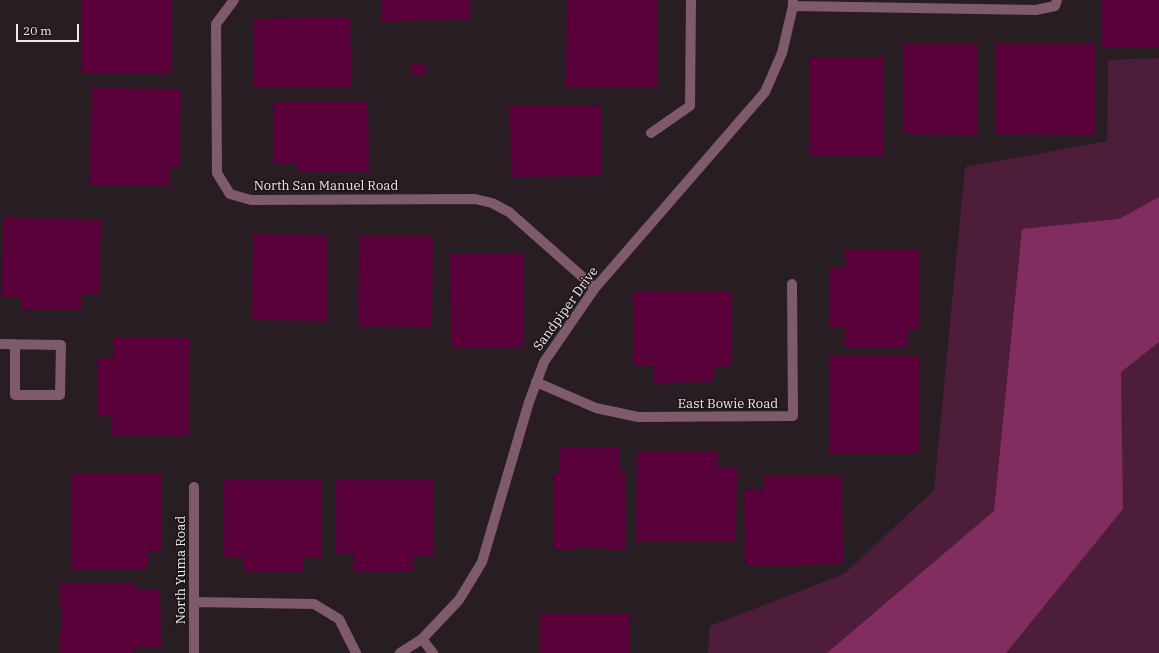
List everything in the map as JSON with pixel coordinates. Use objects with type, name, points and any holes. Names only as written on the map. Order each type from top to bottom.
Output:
[{"type":"street","name":"North San Manuel Road","points":[[234,0],[216,24],[217,173],[230,194],[251,200],[475,199],[492,203],[509,212],[595,288]]},
{"type":"street","points":[[651,133],[690,106],[691,0]]},
{"type":"street","points":[[793,3],[1036,10],[1055,6],[1058,0]]},
{"type":"street","name":"Sandpiper Drive","points":[[400,653],[422,639],[459,600],[482,562],[529,402],[544,362],[595,288],[764,92],[782,54],[793,3]]},
{"type":"street","name":"East Bowie Road","points":[[536,382],[596,408],[638,417],[793,416],[792,284]]},
{"type":"street","points":[[0,344],[14,344],[61,345],[60,394],[15,395],[14,344]]},
{"type":"street","name":"North Yuma Road","points":[[194,487],[194,653]]},
{"type":"street","points":[[194,602],[314,604],[339,619],[356,653]]},
{"type":"street","points":[[422,639],[433,653]]},
{"type":"shaded area","points":[[1159,58],[1159,653],[708,653],[710,626],[844,574],[934,490],[965,167],[1107,141],[1108,60]]},
{"type":"shaded area","points":[[1159,197],[1159,342],[1121,372],[1123,509],[1006,653],[827,653],[994,511],[1022,229],[1119,219]]},
{"type":"building","points":[[81,0],[172,0],[172,73],[82,73]]},
{"type":"building","points":[[382,0],[470,0],[471,20],[382,21]]},
{"type":"building","points":[[567,0],[657,0],[657,88],[566,87]]},
{"type":"building","points":[[1101,0],[1159,0],[1159,48],[1101,48]]},
{"type":"building","points":[[350,17],[352,87],[254,88],[253,19]]},
{"type":"building","points":[[903,44],[977,44],[977,135],[903,134]]},
{"type":"building","points":[[995,44],[1096,44],[1096,135],[995,134]]},
{"type":"building","points":[[810,57],[884,57],[884,156],[810,156]]},
{"type":"building","points":[[412,64],[425,64],[426,76],[412,76]]},
{"type":"building","points":[[91,88],[181,89],[180,167],[169,167],[169,186],[90,185]]},
{"type":"building","points":[[368,101],[369,171],[297,171],[297,163],[273,163],[273,102]]},
{"type":"building","points":[[601,105],[601,176],[511,177],[510,106]]},
{"type":"building","points":[[3,218],[101,219],[100,294],[81,293],[81,310],[21,309],[21,297],[2,297]]},
{"type":"building","points":[[253,234],[327,235],[327,321],[252,320]]},
{"type":"building","points":[[359,235],[433,235],[432,327],[358,326]]},
{"type":"building","points":[[845,249],[920,249],[920,330],[907,330],[907,347],[844,347],[845,328],[829,328],[829,268],[845,268]]},
{"type":"building","points":[[450,253],[524,253],[524,348],[451,348]]},
{"type":"building","points":[[633,292],[731,292],[731,366],[713,367],[713,382],[653,383],[653,366],[633,366]]},
{"type":"building","points":[[114,338],[189,338],[189,435],[111,435],[111,416],[98,416],[98,357],[114,357]]},
{"type":"building","points":[[829,355],[920,355],[920,454],[829,454]]},
{"type":"building","points":[[560,448],[620,448],[620,474],[626,474],[626,549],[577,547],[577,549],[554,549],[554,473],[560,473]]},
{"type":"building","points":[[637,451],[717,451],[717,467],[737,467],[736,542],[636,541]]},
{"type":"building","points":[[71,473],[161,473],[161,551],[148,551],[148,570],[71,570]]},
{"type":"building","points":[[842,475],[843,564],[745,566],[744,490],[764,490],[763,476]]},
{"type":"building","points":[[335,479],[433,479],[433,556],[414,556],[414,571],[354,571],[354,554],[335,554]]},
{"type":"building","points":[[224,480],[322,480],[322,558],[304,558],[304,571],[243,571],[243,558],[224,558]]},
{"type":"building","points":[[135,583],[135,590],[160,590],[161,648],[134,648],[134,653],[59,653],[59,634],[62,634],[60,584]]},
{"type":"building","points":[[540,613],[630,614],[630,653],[539,653]]}]
